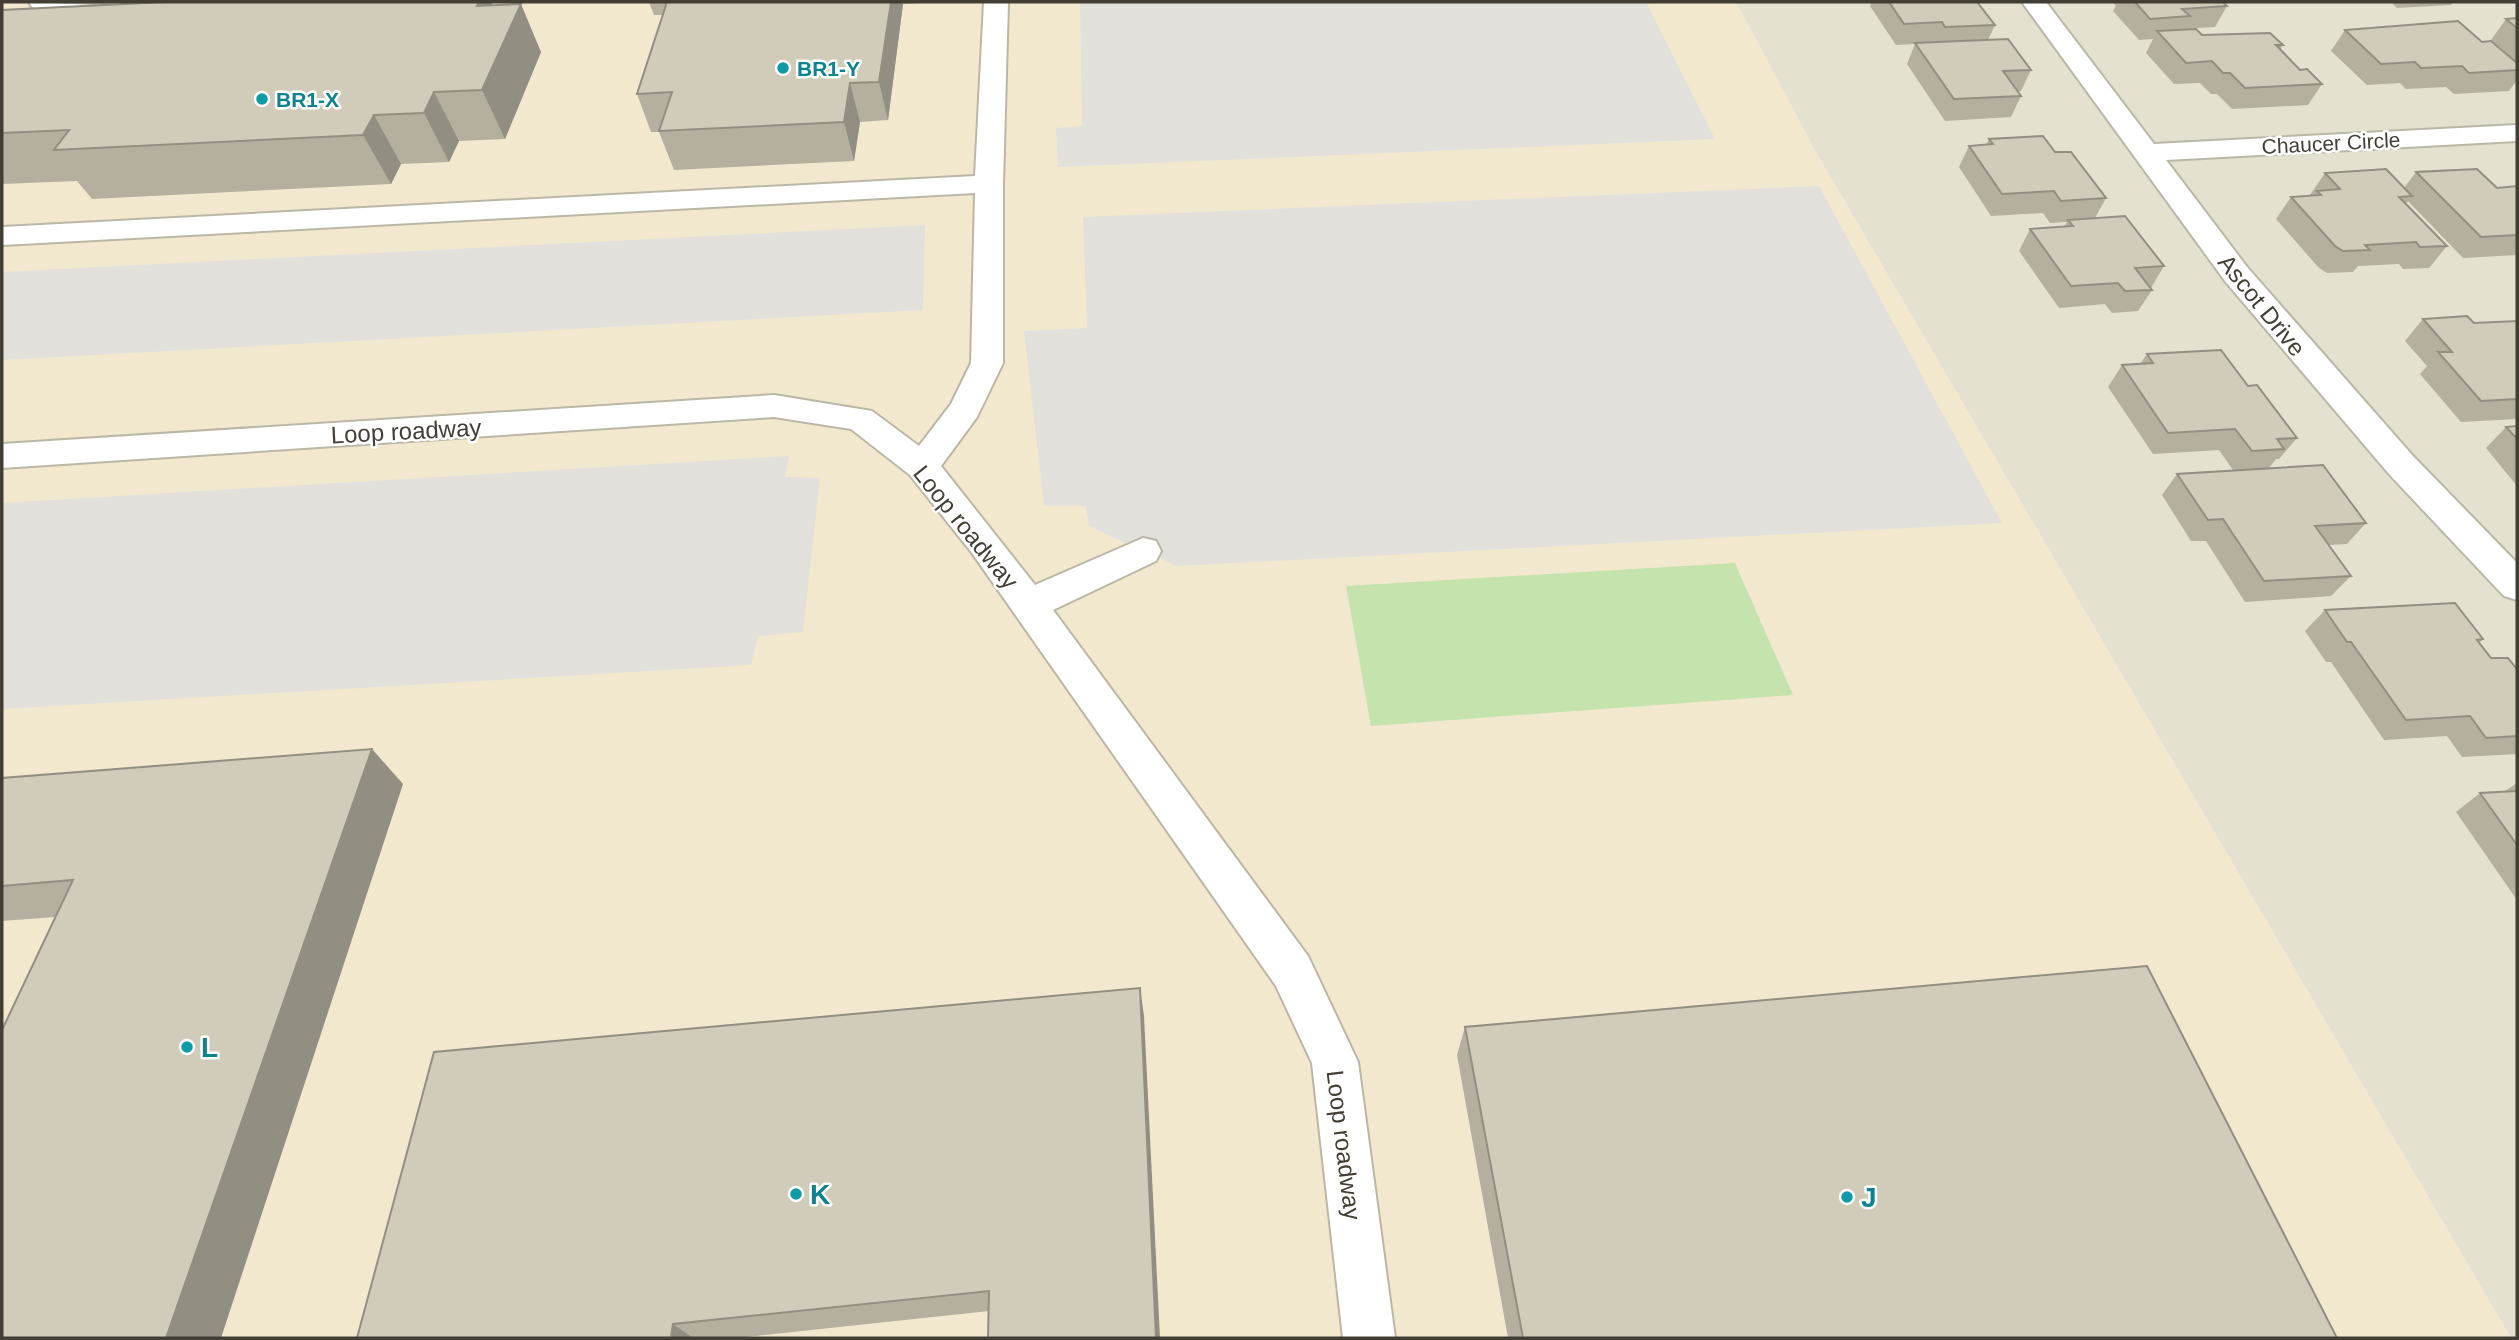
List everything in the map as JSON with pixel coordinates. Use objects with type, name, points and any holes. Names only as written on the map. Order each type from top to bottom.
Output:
[{"type":"street","points":[[41,2],[62,10],[84,13],[109,13],[152,2]]},
{"type":"street","points":[[922,466],[965,410],[987,363],[989,184],[996,2]]},
{"type":"street","name":"Ascot Drive","points":[[2034,2],[2236,274],[2310,363],[2401,465],[2517,586]]},
{"type":"street","name":"Chaucer Circle","points":[[2144,153],[2517,133]]},
{"type":"street","points":[[2,236],[989,184]]},
{"type":"street","name":"Loop roadway","points":[[2,456],[774,406],[860,419],[922,466],[985,544],[1292,971],[1335,1062],[1369,1338]]},
{"type":"street","points":[[1028,605],[1143,551]]},
{"type":"shaded area","points":[[2,2],[1736,2],[1817,154],[2511,1338],[2,1338]]},
{"type":"shaded area","points":[[1080,2],[1646,2],[1715,139],[1058,167],[1056,128],[1082,126]]},
{"type":"shaded area","points":[[1736,2],[2517,2],[2517,1338],[2511,1338],[1817,154]]},
{"type":"shaded area","points":[[1819,186],[2002,523],[1177,566],[1089,526],[1086,506],[1044,506],[1024,331],[1087,328],[1083,217]]},
{"type":"shaded area","points":[[925,225],[923,310],[2,360],[2,272]]},
{"type":"shaded area","points":[[789,456],[785,477],[820,478],[803,632],[758,636],[751,665],[2,709],[2,503]]},
{"type":"green space","points":[[1735,563],[1793,695],[1371,726],[1346,586]]},
{"type":"building","name":"BR1-X","points":[[165,2],[479,2],[477,6],[521,4],[482,90],[434,92],[424,113],[374,115],[363,135],[54,150],[69,130],[2,133],[2,10]]},
{"type":"building","name":"BR1-Y","points":[[667,2],[891,2],[879,82],[850,83],[844,122],[659,131],[672,92],[637,94]]},
{"type":"building","points":[[1889,2],[1977,2],[1995,25],[1945,27],[1942,22],[1904,24]]},
{"type":"building","points":[[2135,2],[2223,2],[2227,6],[2182,9],[2190,16],[2150,19]]},
{"type":"building","points":[[2517,18],[2517,28],[2506,19]]},
{"type":"building","points":[[2458,21],[2482,42],[2491,41],[2517,63],[2517,70],[2469,73],[2462,66],[2421,68],[2415,62],[2381,64],[2345,30]]},
{"type":"building","points":[[2196,29],[2202,35],[2270,33],[2283,45],[2276,45],[2300,70],[2307,69],[2322,84],[2245,88],[2230,73],[2223,73],[2212,61],[2186,63],[2157,31]]},
{"type":"building","points":[[2008,39],[2031,70],[2003,71],[2021,96],[1954,99],[1915,43]]},
{"type":"building","points":[[2043,136],[2055,152],[2071,152],[2106,198],[2061,201],[2054,191],[2002,194],[1969,146],[1993,144],[1989,139]]},
{"type":"building","points":[[2386,169],[2412,196],[2399,197],[2447,246],[2420,247],[2416,242],[2365,245],[2370,250],[2343,251],[2335,246],[2291,197],[2321,195],[2317,191],[2340,189],[2325,173]]},
{"type":"building","points":[[2477,169],[2497,188],[2517,186],[2517,235],[2481,237],[2416,172]]},
{"type":"building","points":[[2125,216],[2164,266],[2135,268],[2152,290],[2125,291],[2118,283],[2071,286],[2030,229],[2073,226],[2068,220]]},
{"type":"building","points":[[2467,316],[2474,323],[2517,321],[2517,399],[2481,401],[2438,352],[2452,352],[2423,319]]},
{"type":"building","points":[[2221,350],[2248,386],[2257,385],[2297,438],[2277,439],[2284,449],[2252,451],[2235,429],[2168,433],[2122,365],[2153,363],[2147,354]]},
{"type":"building","points":[[2517,426],[2517,439],[2506,427]]},
{"type":"building","points":[[2323,465],[2366,523],[2315,526],[2351,576],[2264,581],[2223,519],[2208,520],[2177,474]]},
{"type":"building","points":[[2455,603],[2483,639],[2477,640],[2491,658],[2508,658],[2517,669],[2517,736],[2486,738],[2470,716],[2406,720],[2325,610]]},
{"type":"building","name":"L","points":[[372,749],[166,1338],[2,1338],[2,1030],[73,880],[2,886],[2,778]]},
{"type":"building","points":[[2517,791],[2517,845],[2480,793]]},
{"type":"building","name":"J","points":[[2147,966],[2337,1338],[1523,1338],[1465,1027]]},
{"type":"building","name":"K","points":[[1140,988],[1156,1338],[988,1338],[989,1291],[673,1324],[671,1338],[357,1338],[434,1052]]},
{"type":"place","name":"BR1-Y","points":[[783,68]]},
{"type":"place","name":"BR1-X","points":[[262,99]]},
{"type":"place","name":"L","points":[[187,1047]]},
{"type":"place","name":"K","points":[[796,1194]]},
{"type":"place","name":"J","points":[[1847,1197]]}]
